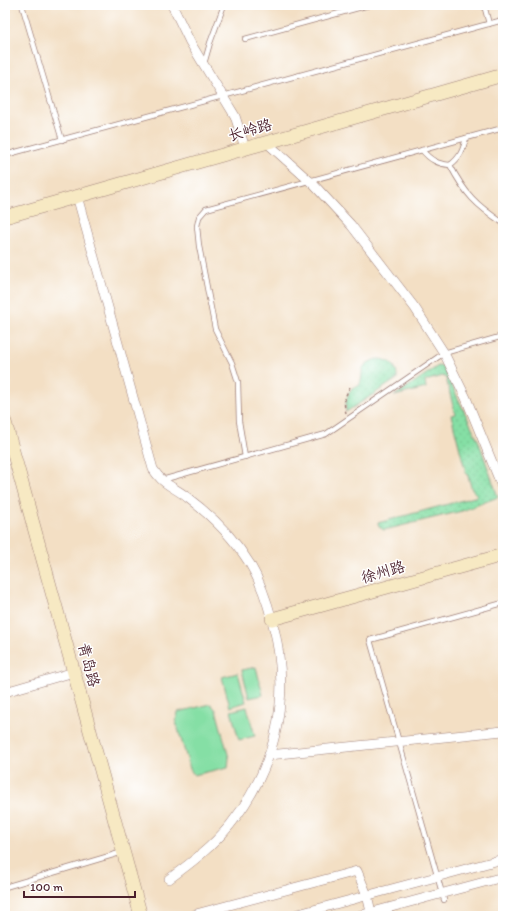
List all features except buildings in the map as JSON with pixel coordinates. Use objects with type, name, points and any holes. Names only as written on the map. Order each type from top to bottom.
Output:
[{"type":"street","points":[[172,5],[190,42],[235,116],[245,148]]},
{"type":"street","name":"长岭路","points":[[5,216],[503,75]]},
{"type":"street","points":[[266,142],[308,181],[351,225],[415,308],[444,353],[466,398],[503,488]]},
{"type":"street","points":[[77,196],[153,469],[162,480],[209,514],[229,536],[250,564],[261,585],[272,619],[277,639],[281,667],[281,699],[276,734],[264,767],[249,798],[230,826],[205,852],[169,879]]},
{"type":"street","name":"青岛路","points":[[5,422],[123,852],[142,916]]},
{"type":"street","name":"徐州路","points":[[272,619],[503,555]]},
{"type":"street","points":[[5,692],[74,672]]},
{"type":"street","points":[[269,755],[503,731]]},
{"type":"street","points":[[291,916],[503,859]]},
{"type":"street","points":[[475,867],[479,883]]},
{"type":"street","points":[[196,916],[196,914],[357,871],[367,896],[371,912]]},
{"type":"street","points":[[358,916],[443,897],[479,883],[503,877]]},
{"type":"lane","points":[[22,5],[62,140]]},
{"type":"lane","points":[[204,66],[210,43],[224,5]]},
{"type":"lane","points":[[245,39],[370,5]]},
{"type":"lane","points":[[484,5],[489,24]]},
{"type":"lane","points":[[5,155],[503,20]]},
{"type":"lane","points":[[245,456],[239,421],[238,382],[232,363],[215,329],[199,246],[197,226],[199,216],[206,209],[503,128]]},
{"type":"lane","points":[[422,150],[428,158],[436,162],[450,165],[457,160],[463,152],[466,138]]},
{"type":"lane","points":[[450,165],[460,185],[472,199],[485,211],[503,223]]},
{"type":"lane","points":[[162,480],[326,434],[444,353],[503,336]]},
{"type":"lane","points":[[443,897],[370,640],[503,603]]},
{"type":"lane","points":[[5,887],[123,852]]},
{"type":"path","points":[[349,418],[345,413],[344,405],[345,397],[350,387]]},
{"type":"green space","points":[[377,359],[386,360],[395,367],[397,379],[346,412],[348,397],[352,388],[359,386],[363,367]]},
{"type":"green space","points":[[438,366],[443,367],[478,440],[498,497],[462,511],[384,530],[379,527],[378,523],[478,496],[472,490],[466,473],[451,415],[455,414],[446,378],[443,376],[425,381],[426,388],[394,396]]},
{"type":"green space","points":[[256,667],[263,695],[249,698],[242,670]]},
{"type":"green space","points":[[238,673],[246,702],[230,707],[222,677]]},
{"type":"green space","points":[[211,704],[216,710],[229,758],[228,767],[194,775],[190,769],[176,722],[178,712]]},
{"type":"green space","points":[[247,707],[255,736],[239,740],[231,711]]}]
